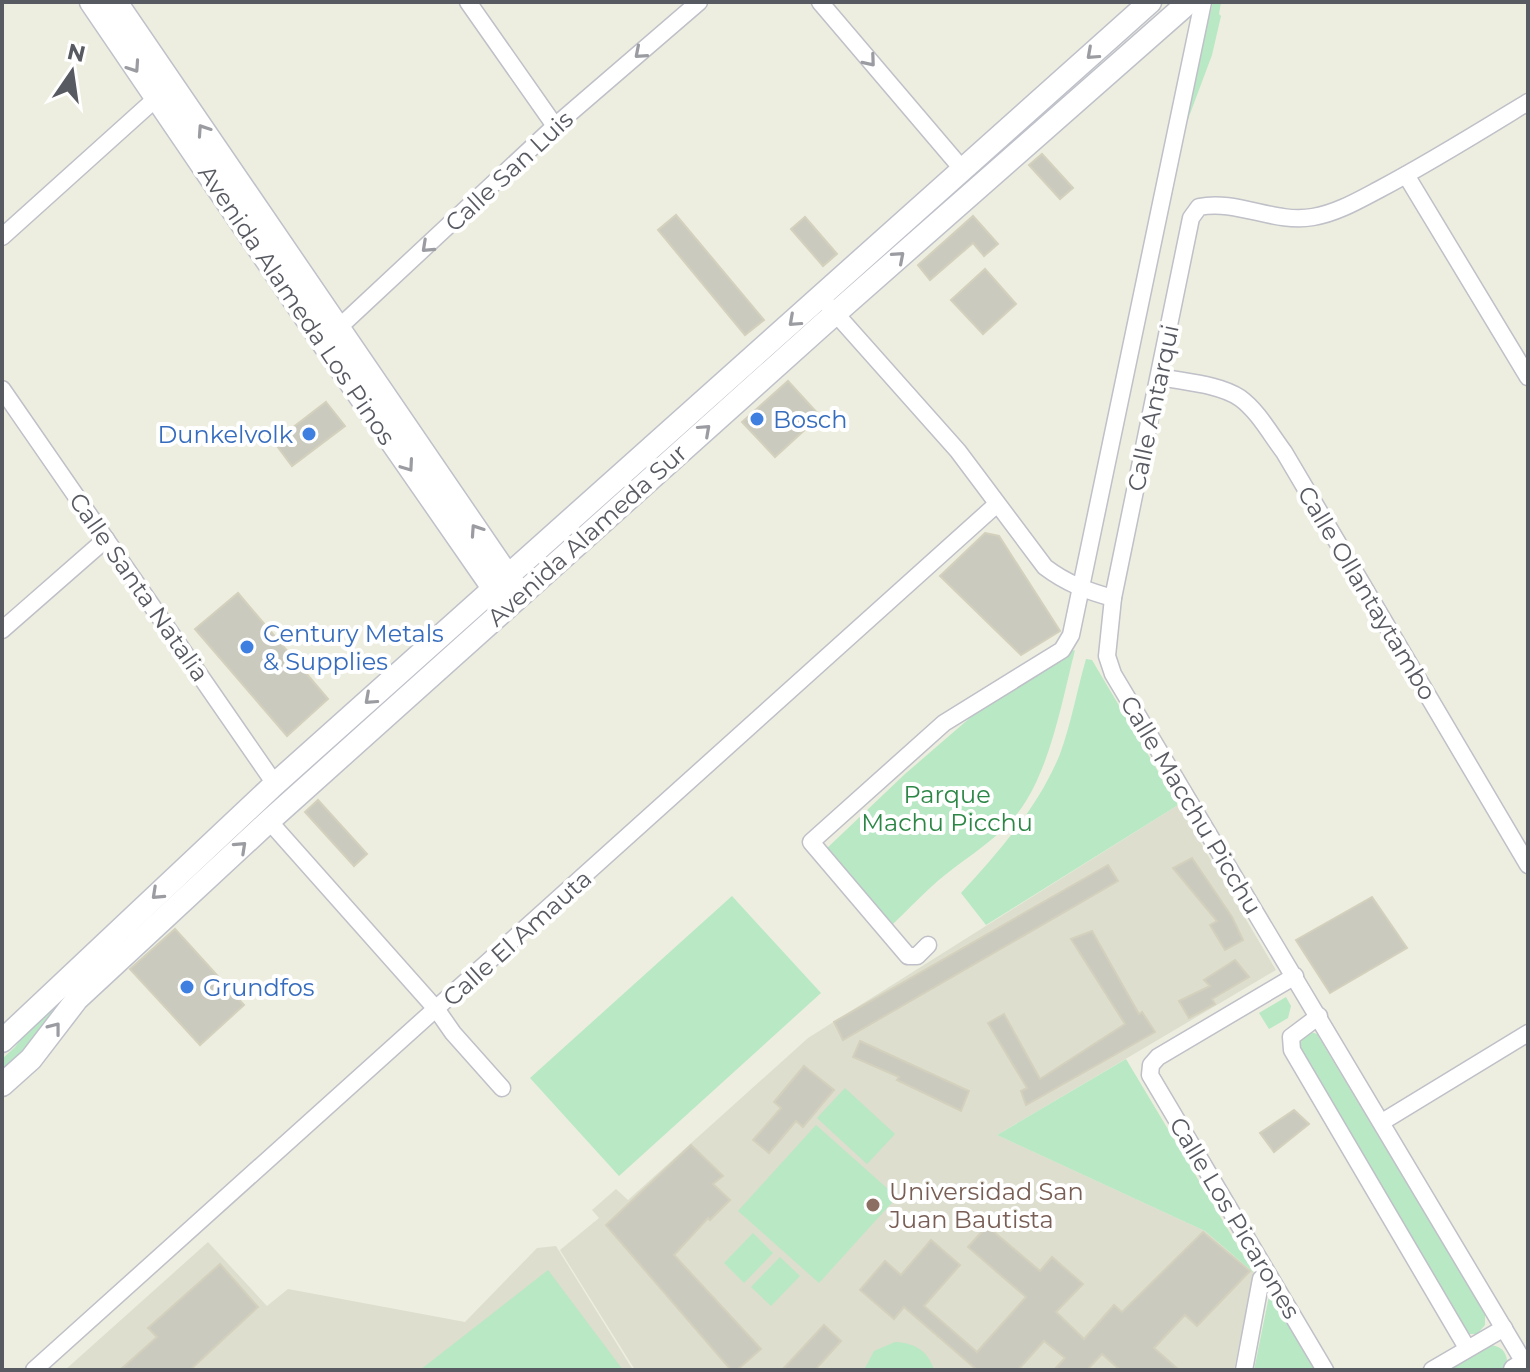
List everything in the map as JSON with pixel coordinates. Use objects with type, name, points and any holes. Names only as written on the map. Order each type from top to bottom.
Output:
[{"type":"main road","name":"Avenida Alameda Los Pinos","points":[[91,2],[164,91],[507,591]]},
{"type":"main road","name":"Avenida Alameda Los Pinos","points":[[116,2],[164,91]]},
{"type":"main road","name":"Avenida Alameda Sur","points":[[828,305],[963,170],[1150,2]]},
{"type":"main road","name":"Avenida Alameda Sur","points":[[2,1041],[275,784],[507,591],[828,305],[1189,2]]},
{"type":"main road","name":"Avenida Alameda Sur","points":[[2,1085],[31,1059],[77,999],[269,821],[507,591]]},
{"type":"street","points":[[468,2],[555,126]]},
{"type":"street","name":"Calle San Luis","points":[[331,336],[555,126],[699,2]]},
{"type":"street","points":[[820,2],[963,170]]},
{"type":"street","points":[[928,945],[917,956],[908,956],[811,842],[944,723],[1062,650],[1071,635],[1203,2]]},
{"type":"street","points":[[2,237],[164,91]]},
{"type":"street","points":[[1528,102],[1406,175],[1528,377]]},
{"type":"street","name":"Calle Antarqui","points":[[1113,598],[1191,218],[1199,207],[1214,204],[1288,218],[1312,218],[1338,211],[1406,175]]},
{"type":"street","points":[[828,305],[958,451],[1045,567],[1060,579],[1081,589],[1113,598]]},
{"type":"street","name":"Calle Ollantaytambo","points":[[1160,377],[1216,389],[1238,397],[1251,408],[1284,452],[1528,865]]},
{"type":"street","name":"Calle Santa Natalia","points":[[2,389],[275,784]]},
{"type":"street","name":"Calle El Amauta","points":[[34,1370],[997,504]]},
{"type":"street","points":[[2,630],[106,539]]},
{"type":"street","name":"Calle Macchu Picchu","points":[[1113,598],[1107,656],[1113,674],[1382,1122],[1524,1366]]},
{"type":"street","points":[[269,821],[502,1088]]},
{"type":"street","name":"Calle Los Picarones","points":[[1295,976],[1158,1057],[1151,1065],[1150,1075],[1325,1370]]},
{"type":"street","points":[[1319,1016],[1294,1032],[1291,1037],[1292,1050],[1467,1348]]},
{"type":"street","points":[[1382,1122],[1528,1033]]},
{"type":"street","points":[[1244,1370],[1261,1279],[1269,1276]]},
{"type":"street","points":[[1432,1370],[1504,1328]]},
{"type":"shaded area","name":"Universidad San Juan Bautista","points":[[1178,805],[1276,970],[997,1135],[1205,1231],[1254,1273],[1234,1370],[635,1370],[560,1250],[599,1218],[592,1210],[616,1189],[628,1200],[808,1038]]},
{"type":"shaded area","points":[[208,1242],[267,1306],[288,1289],[465,1322],[537,1248],[556,1246],[633,1370],[65,1370]]},
{"type":"green space","points":[[1213,2],[1221,2],[1221,16],[1212,55],[1178,146]]},
{"type":"green space","points":[[482,609],[487,614],[2,1073],[2,1059],[15,1047],[59,987]]},
{"type":"green space","name":"Parque Machu Picchu","points":[[1075,650],[1050,747],[1026,801],[1000,832],[938,881],[892,925],[825,850],[905,774],[986,704],[1061,654]]},
{"type":"green space","name":"Parque Machu Picchu","points":[[1086,659],[1092,660],[1178,805],[986,925],[961,893],[1017,828],[1041,792],[1064,743]]},
{"type":"green space","points":[[732,896],[821,993],[619,1176],[530,1078]]},
{"type":"green space","points":[[1286,997],[1291,1006],[1288,1018],[1269,1029],[1259,1013]]},
{"type":"green space","points":[[1303,1034],[1317,1034],[1485,1314],[1485,1325],[1477,1334],[1465,1334],[1299,1050]]},
{"type":"green space","points":[[1126,1059],[1254,1273],[1205,1231],[997,1135]]},
{"type":"green space","points":[[845,1088],[895,1134],[867,1164],[817,1118]]},
{"type":"green space","points":[[816,1125],[897,1197],[819,1283],[738,1211]]},
{"type":"green space","points":[[753,1233],[773,1253],[744,1283],[724,1263]]},
{"type":"green space","points":[[780,1257],[800,1276],[771,1306],[751,1287]]},
{"type":"green space","points":[[548,1270],[623,1370],[420,1370]]},
{"type":"green space","points":[[1269,1296],[1273,1297],[1316,1370],[1254,1370]]},
{"type":"green space","points":[[895,1342],[920,1349],[934,1370],[864,1370],[874,1351]]},
{"type":"green space","points":[[1491,1345],[1505,1354],[1507,1360],[1502,1370],[1448,1370]]},
{"type":"building","points":[[1042,154],[1073,188],[1060,199],[1029,165]]},
{"type":"building","points":[[676,215],[764,320],[745,335],[658,230]]},
{"type":"building","points":[[973,216],[998,244],[984,256],[973,243],[930,280],[918,265]]},
{"type":"building","points":[[805,217],[837,254],[823,266],[791,229]]},
{"type":"building","points":[[985,269],[1016,304],[983,334],[951,300]]},
{"type":"building","name":"Bosch","points":[[788,381],[820,416],[775,457],[742,422]]},
{"type":"building","name":"Dunkelvolk","points":[[326,402],[345,426],[292,466],[274,442]]},
{"type":"building","points":[[985,533],[999,536],[1060,631],[1021,655],[940,576]]},
{"type":"building","name":"Century Metals & Supplies","points":[[238,593],[328,699],[287,736],[195,629]]},
{"type":"building","points":[[318,800],[367,854],[354,866],[305,812]]},
{"type":"building","points":[[1192,858],[1232,917],[1243,940],[1225,950],[1210,925],[1217,921],[1173,868]]},
{"type":"building","points":[[1108,865],[1118,881],[843,1040],[834,1022]]},
{"type":"building","points":[[1372,897],[1407,948],[1330,993],[1296,940]]},
{"type":"building","name":"Grundfos","points":[[175,929],[244,1005],[200,1045],[130,969]]},
{"type":"building","points":[[1092,931],[1139,1014],[1142,1012],[1155,1032],[1026,1105],[1021,1091],[1027,1088],[988,1023],[1004,1014],[1040,1079],[1125,1024],[1071,939]]},
{"type":"building","points":[[1235,960],[1249,977],[1212,999],[1215,1004],[1189,1018],[1179,1001],[1210,986],[1204,980]]},
{"type":"building","points":[[860,1041],[969,1091],[961,1111],[897,1080],[899,1077],[853,1057]]},
{"type":"building","points":[[804,1066],[834,1090],[803,1127],[796,1121],[769,1153],[753,1140],[781,1108],[774,1102]]},
{"type":"building","points":[[1294,1110],[1309,1124],[1274,1152],[1260,1133]]},
{"type":"building","points":[[691,1145],[723,1176],[713,1184],[730,1200],[710,1220],[708,1218],[674,1255],[761,1349],[737,1370],[731,1370],[606,1225]]},
{"type":"building","points":[[987,1226],[1040,1271],[1052,1257],[1083,1284],[1056,1312],[1084,1339],[1114,1305],[1122,1312],[1203,1232],[1250,1271],[1197,1326],[1185,1315],[1154,1348],[1179,1370],[1120,1370],[1102,1354],[1087,1370],[1054,1370],[1065,1358],[1044,1341],[1018,1370],[977,1370],[904,1307],[894,1319],[860,1290],[885,1261],[901,1275],[931,1240],[960,1265],[924,1306],[977,1352],[1026,1297],[968,1247]]},
{"type":"building","points":[[220,1264],[258,1307],[190,1370],[120,1370],[157,1337],[148,1328]]},
{"type":"building","points":[[824,1325],[841,1341],[815,1370],[782,1370]]},
{"type":"place","name":"Bosch","points":[[757,419]]},
{"type":"place","name":"Dunkelvolk","points":[[309,434]]},
{"type":"place","name":"Century Metals & Supplies","points":[[247,647]]},
{"type":"place","name":"Grundfos","points":[[187,987]]},
{"type":"place","name":"Universidad San Juan Bautista","points":[[873,1205]]}]
